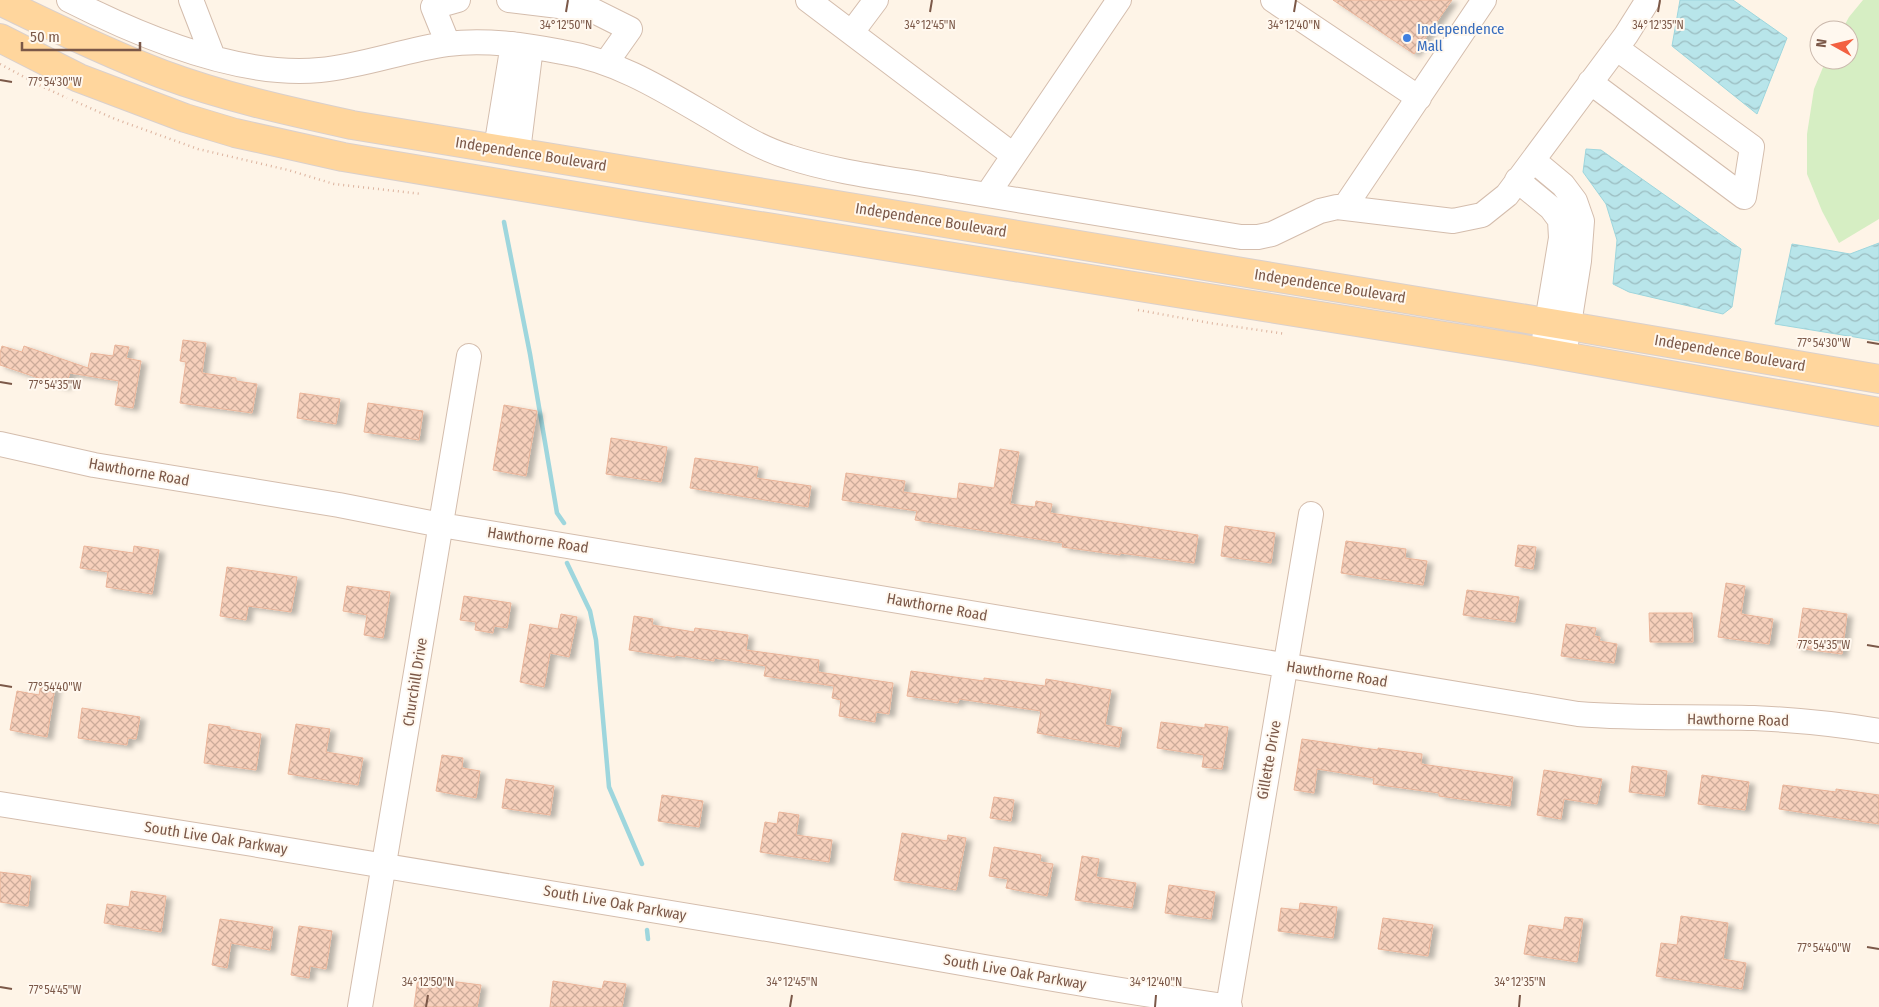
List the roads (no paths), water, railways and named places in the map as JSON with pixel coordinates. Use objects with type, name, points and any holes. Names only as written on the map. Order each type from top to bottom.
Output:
[{"type":"main road","name":"Independence Boulevard","points":[[0,1],[128,61],[216,92],[261,105],[352,124],[1879,379]]},
{"type":"main road","name":"Independence Boulevard","points":[[0,38],[79,78],[185,118],[235,133],[343,157],[652,209],[1553,354],[1879,412]]},
{"type":"main road","points":[[343,157],[478,162],[494,165],[514,157],[507,150]]},
{"type":"street","points":[[69,0],[142,33],[212,57],[273,68],[320,70],[448,44],[476,42],[522,46],[579,55],[606,63],[652,84],[761,147],[791,158],[877,176],[987,195],[1250,237],[1272,234],[1320,211],[1338,207],[1453,221],[1482,215],[1507,195],[1616,48],[1648,0]]},
{"type":"street","points":[[191,0],[212,57]]},
{"type":"street","points":[[448,44],[433,7],[458,0]]},
{"type":"street","points":[[509,0],[592,10],[630,29],[606,63]]},
{"type":"street","points":[[808,0],[1013,155]]},
{"type":"street","points":[[852,32],[876,0]]},
{"type":"street","points":[[987,195],[1119,0]]},
{"type":"street","points":[[1273,0],[1419,98]]},
{"type":"street","points":[[1344,208],[1484,0]]},
{"type":"street","points":[[507,150],[522,46]]},
{"type":"street","points":[[1590,82],[1744,197],[1752,148],[1616,48]]},
{"type":"street","points":[[1533,160],[1563,185],[1575,201],[1582,221],[1580,253],[1557,324]]},
{"type":"street","points":[[1518,180],[1551,208],[1560,220],[1561,238],[1557,324],[1553,354]]},
{"type":"street","name":"Churchill Drive","points":[[360,1007],[469,356]]},
{"type":"street","name":"Hawthorne Road","points":[[0,444],[103,466],[441,524],[1578,714],[1677,718],[1754,718],[1825,723],[1879,731]]},
{"type":"street","name":"Gillette Drive","points":[[1229,1007],[1254,843],[1311,514]]},
{"type":"street","name":"South Live Oak Parkway","points":[[0,804],[385,864],[1115,990],[1229,1007]]},
{"type":"water","points":[[1680,0],[1733,0],[1787,38],[1757,114],[1672,46]]},
{"type":"water","points":[[1586,149],[1601,150],[1741,249],[1732,307],[1723,314],[1629,292],[1613,284],[1617,240],[1606,204],[1583,172]]},
{"type":"water","points":[[1879,243],[1879,341],[1775,324],[1792,244],[1850,254]]},
{"type":"waterway","points":[[504,222],[530,354],[557,513],[564,523]]},
{"type":"waterway","points":[[567,563],[590,611],[596,640],[609,787],[642,864]]},
{"type":"waterway","points":[[647,930],[648,939]]},
{"type":"place","name":"Independence Mall","points":[[1407,38]]}]
